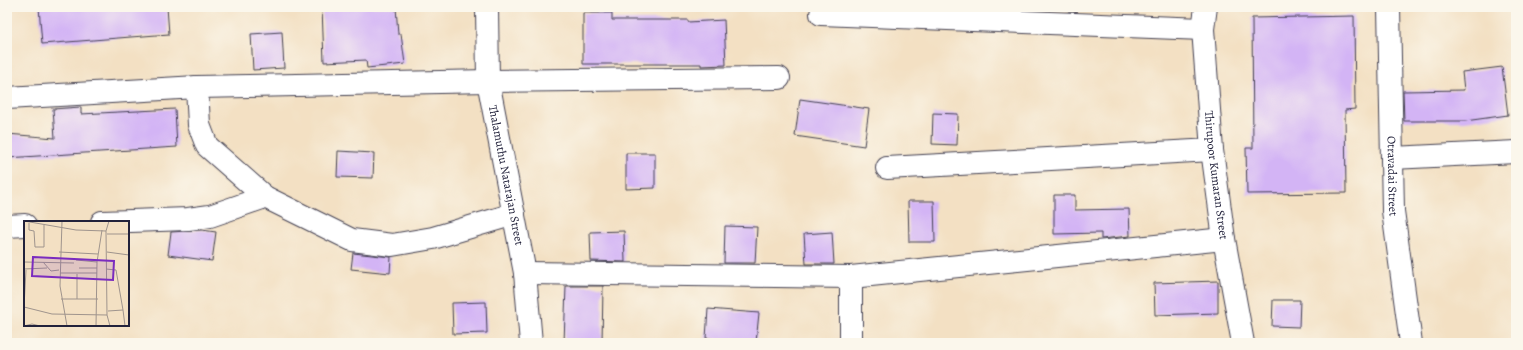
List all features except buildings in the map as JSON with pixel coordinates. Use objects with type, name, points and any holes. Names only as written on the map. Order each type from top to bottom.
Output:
[{"type":"street","name":"Thalamuthu Natarajan Street","points":[[487,7],[488,80],[525,273],[531,343]]},
{"type":"street","name":"Thirupoor Kumaran Street","points":[[1206,7],[1203,29],[1212,150],[1224,239],[1243,343]]},
{"type":"street","name":"Otravadai Street","points":[[1389,7],[1393,211],[1411,343]]},
{"type":"street","points":[[822,14],[1203,29]]},
{"type":"street","points":[[7,98],[197,86],[488,80],[779,78]]},
{"type":"street","points":[[197,86],[199,125],[207,146],[265,197],[352,240],[392,245],[433,238],[514,214]]},
{"type":"street","points":[[887,168],[1212,150]]},
{"type":"street","points":[[1392,158],[1516,152]]},
{"type":"street","points":[[129,221],[188,219],[210,216],[265,197]]},
{"type":"street","points":[[7,226],[24,225]]},
{"type":"street","points":[[525,273],[851,277],[1224,239]]},
{"type":"street","points":[[851,277],[852,343]]}]
